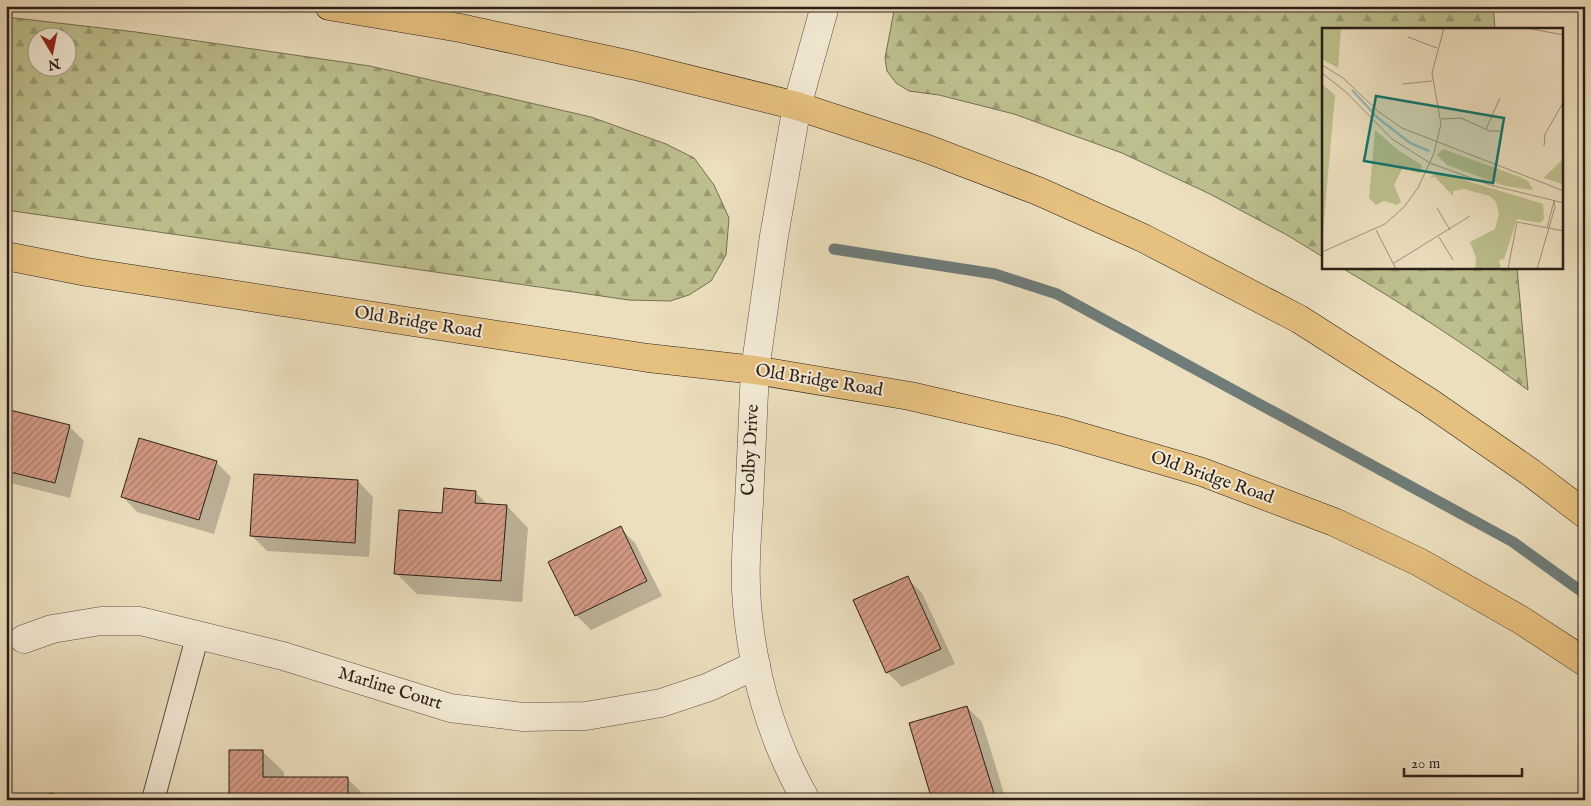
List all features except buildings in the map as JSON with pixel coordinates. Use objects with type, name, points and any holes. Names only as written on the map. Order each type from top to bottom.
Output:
[{"type":"main road","points":[[329,6],[460,28],[636,66],[798,106],[925,148],[1038,191],[1143,238],[1299,319],[1429,402],[1530,472],[1585,514]]},
{"type":"main road","name":"Old Bridge Road","points":[[6,256],[88,272],[648,358],[755,370],[910,396],[1061,431],[1202,472],[1334,522],[1419,562],[1521,620],[1585,662]]},
{"type":"street","name":"Colby Drive","points":[[806,800],[794,780],[774,732],[756,665],[747,604],[747,539],[755,370],[774,236],[798,106],[825,6]]},
{"type":"street","name":"Marline Court","points":[[24,639],[52,629],[101,621],[140,621],[283,656],[450,708],[523,717],[586,716],[661,703],[709,687],[756,665]]},
{"type":"lane","points":[[153,800],[198,634]]},
{"type":"green space","points":[[652,6],[718,6],[702,11],[685,12]]},
{"type":"green space","points":[[895,6],[1028,6],[1071,9],[1082,6],[1493,6],[1495,28],[1322,28],[1322,256],[1287,235],[1210,194],[1122,153],[1014,114],[939,95],[909,91],[896,83],[887,71],[885,58]]},
{"type":"green space","points":[[6,17],[136,32],[370,66],[591,117],[666,144],[694,158],[714,185],[729,218],[726,255],[711,281],[689,295],[670,301],[629,300],[6,210]]},
{"type":"green space","points":[[1344,269],[1517,269],[1528,390],[1483,358]]},
{"type":"waterway","points":[[834,249],[995,274],[1057,294],[1513,542],[1585,594]]}]
